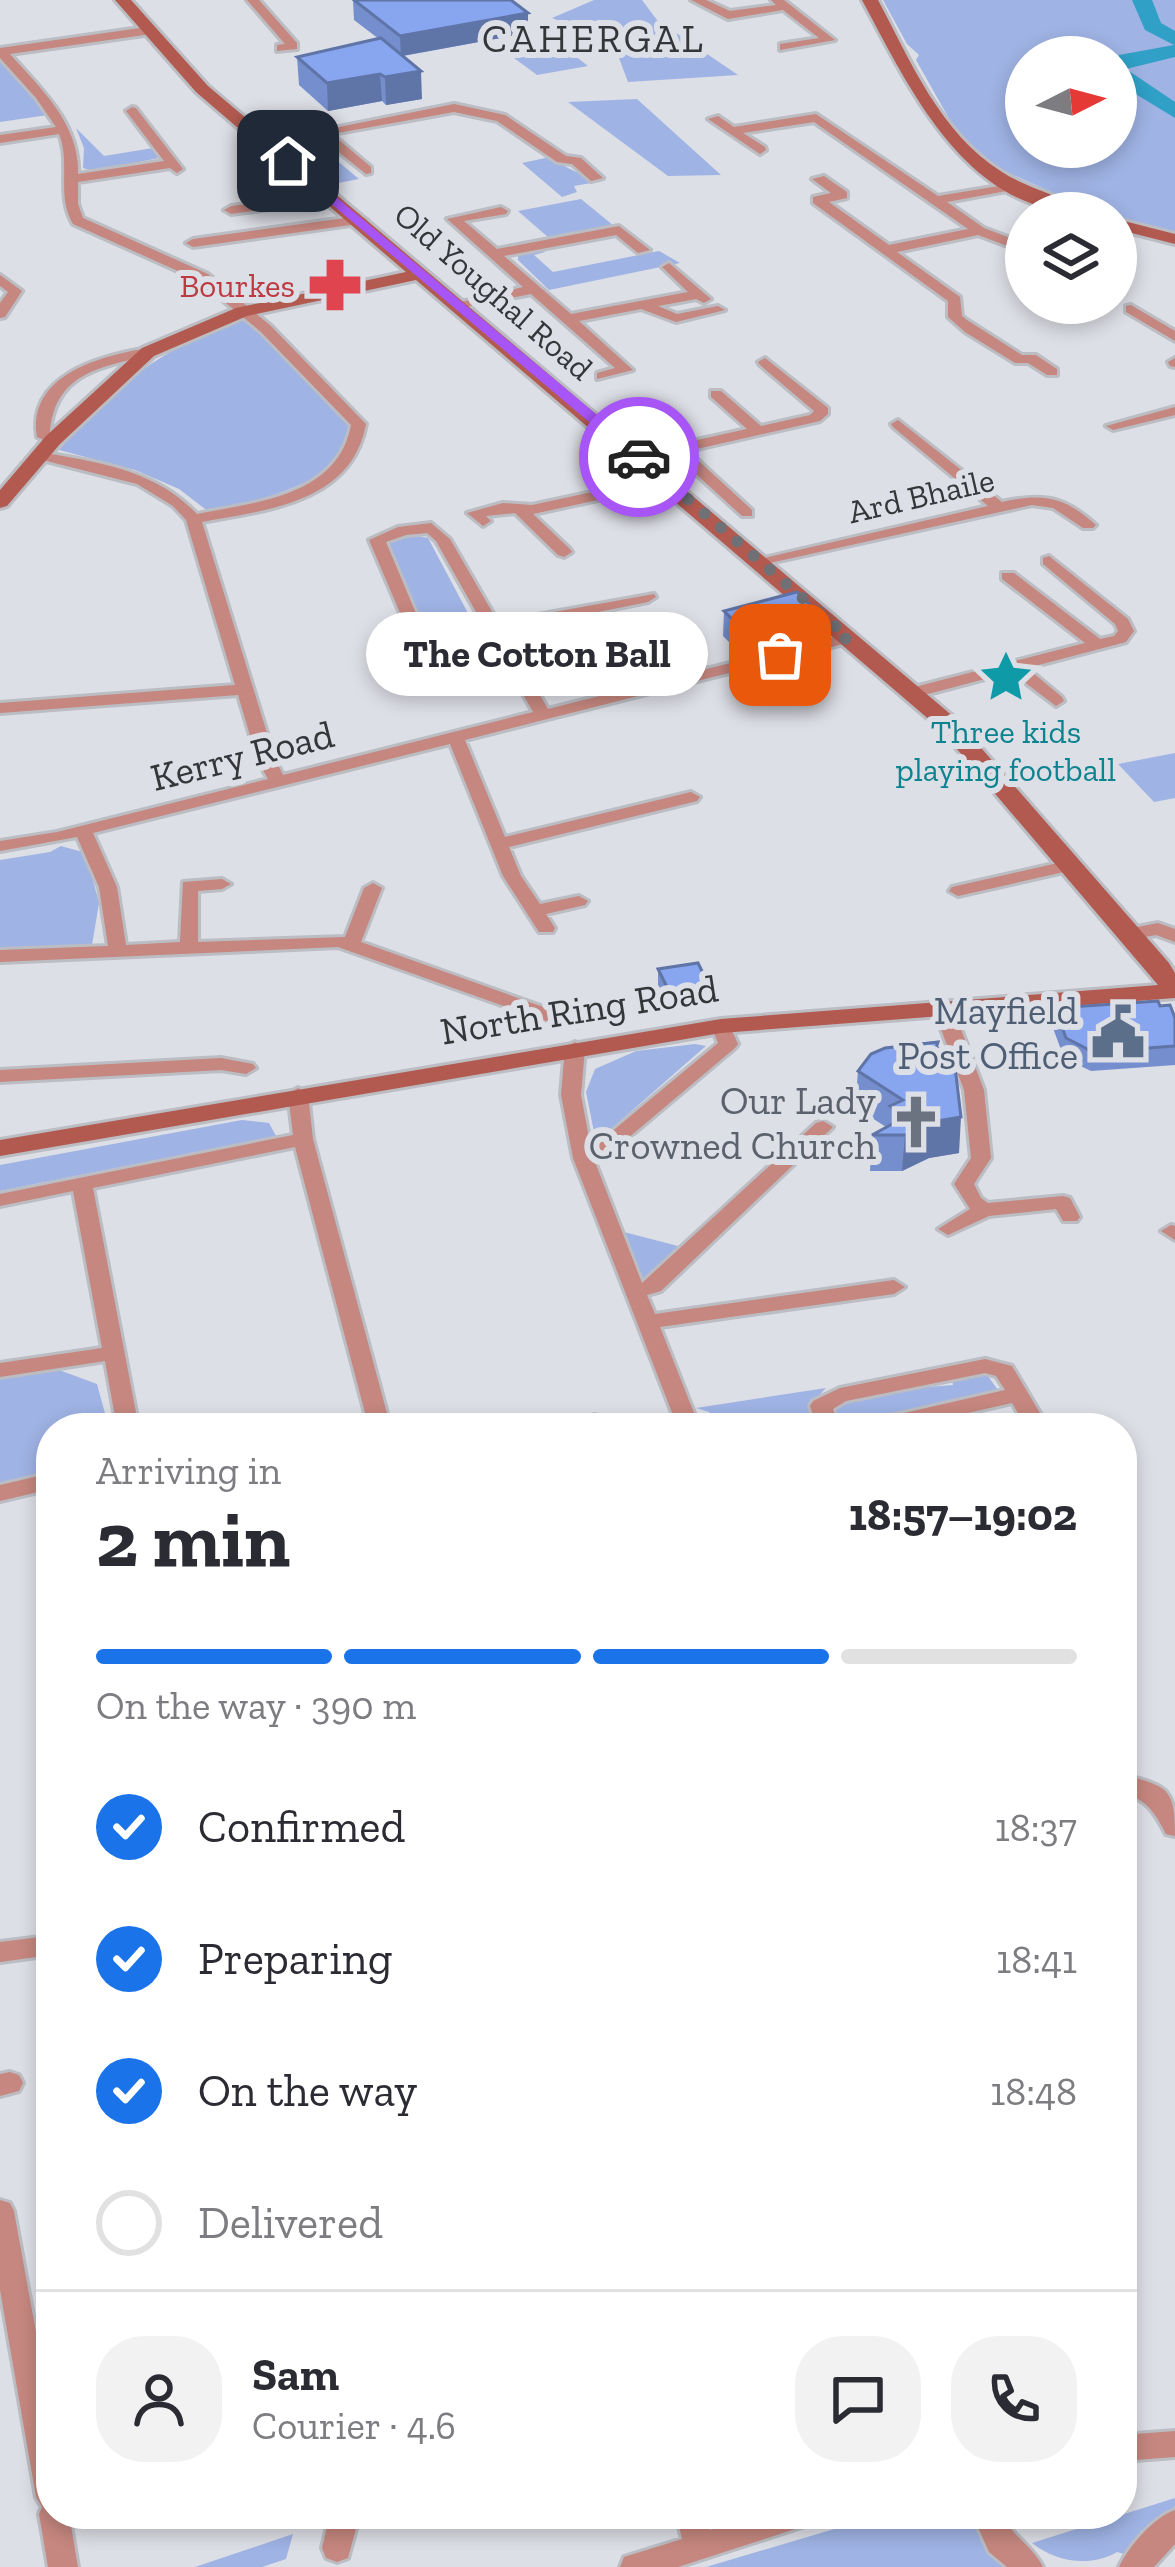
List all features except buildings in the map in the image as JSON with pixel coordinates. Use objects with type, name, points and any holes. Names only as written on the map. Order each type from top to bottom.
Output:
[{"type":"street","name":"Old Youghal Road","points":[[123,0],[202,89],[913,693],[982,759],[1174,991]]},
{"type":"street","points":[[253,0],[293,46],[281,48]]},
{"type":"street","points":[[698,0],[728,15],[780,3],[829,40],[784,47]]},
{"type":"street","points":[[870,0],[941,130],[969,159],[1026,192]]},
{"type":"street","points":[[0,52],[147,31]]},
{"type":"street","points":[[0,52],[64,130],[72,151],[74,179],[69,206],[78,221],[203,277],[266,329],[343,403],[358,424],[359,441],[345,465],[303,492],[193,519]]},
{"type":"street","points":[[265,143],[454,108],[501,118],[562,159],[576,160],[596,178]]},
{"type":"street","points":[[74,179],[176,167],[132,111]]},
{"type":"street","points":[[732,131],[816,118],[979,231],[1005,241]]},
{"type":"street","points":[[714,119],[760,150]]},
{"type":"street","points":[[0,139],[64,130]]},
{"type":"street","points":[[323,133],[366,170]]},
{"type":"street","points":[[819,179],[842,195],[818,200],[955,300],[955,316],[969,331],[986,335],[1020,360],[1031,358],[1052,372]]},
{"type":"street","points":[[939,200],[1012,186]]},
{"type":"street","points":[[218,194],[248,235]]},
{"type":"street","points":[[230,211],[285,203]]},
{"type":"street","points":[[501,211],[454,219],[626,370],[602,376]]},
{"type":"street","points":[[193,243],[360,220]]},
{"type":"street","points":[[1137,229],[1175,239]]},
{"type":"street","points":[[494,254],[619,230],[643,250]]},
{"type":"street","points":[[890,249],[979,231]]},
{"type":"street","points":[[643,305],[676,318],[718,310],[669,268]]},
{"type":"street","points":[[53,440],[43,434],[42,422],[58,387],[91,364],[148,352],[242,312],[421,274]]},
{"type":"street","points":[[0,279],[15,291],[0,314]]},
{"type":"street","points":[[456,305],[533,289]]},
{"type":"street","points":[[568,319],[699,295]]},
{"type":"street","points":[[1137,313],[1175,337]]},
{"type":"street","points":[[3,492],[148,352]]},
{"type":"street","points":[[639,457],[814,418],[823,411],[765,362]]},
{"type":"street","points":[[716,394],[758,431]]},
{"type":"street","points":[[1113,425],[1175,411]]},
{"type":"street","points":[[898,424],[1000,508]]},
{"type":"street","points":[[677,449],[747,513]]},
{"type":"street","points":[[39,457],[112,470],[156,485],[177,499],[193,519],[266,759],[278,782]]},
{"type":"street","points":[[483,521],[476,513],[667,481]]},
{"type":"street","name":"Ard Bhaile","points":[[762,563],[1047,500],[1088,525]]},
{"type":"street","points":[[519,509],[564,552]]},
{"type":"street","points":[[519,676],[421,645],[377,541],[404,530],[431,528],[442,538],[542,713]]},
{"type":"street","points":[[913,693],[1120,639],[1126,632],[1122,622],[1049,561]]},
{"type":"street","points":[[1008,576],[1097,645]]},
{"type":"street","points":[[492,628],[648,597]]},
{"type":"street","name":"Kerry Road","points":[[0,846],[278,782],[849,638]]},
{"type":"street","points":[[1015,667],[1056,701]]},
{"type":"street","points":[[0,707],[245,689]]},
{"type":"street","points":[[454,736],[512,876],[540,919],[578,901]]},
{"type":"street","points":[[500,844],[691,797]]},
{"type":"street","points":[[82,830],[110,885],[117,910],[117,949]]},
{"type":"street","points":[[958,890],[1071,865]]},
{"type":"street","points":[[189,945],[189,886],[222,884]]},
{"type":"street","points":[[351,945],[373,888]]},
{"type":"street","points":[[1130,934],[1159,929],[1175,936]]},
{"type":"street","points":[[0,956],[312,939],[351,945],[573,1036],[571,1095],[583,1158],[683,1413]]},
{"type":"street","name":"North Ring Road","points":[[0,1148],[298,1094],[573,1036],[1174,991]]},
{"type":"street","points":[[943,1008],[974,1090],[981,1158],[964,1184],[972,1201],[985,1210]]},
{"type":"street","points":[[583,1158],[595,1156],[728,1044],[721,1026]]},
{"type":"street","points":[[0,1076],[221,1064],[246,1068]]},
{"type":"street","points":[[298,1094],[303,1139],[376,1413]]},
{"type":"street","points":[[637,1291],[654,1286],[823,1127]]},
{"type":"street","points":[[0,1200],[303,1139]]},
{"type":"street","points":[[82,1185],[125,1413]]},
{"type":"street","points":[[948,1229],[985,1210],[1063,1202],[1070,1217]]},
{"type":"street","points":[[649,1322],[894,1287]]},
{"type":"street","points":[[0,1370],[115,1353]]},
{"type":"street","points":[[823,1413],[821,1406],[840,1395],[985,1366],[1004,1371],[1029,1413]]},
{"type":"street","points":[[935,1413],[1019,1394]]},
{"type":"street","points":[[0,1493],[36,1485]]},
{"type":"street","points":[[1137,1787],[1163,1801],[1175,1827]]},
{"type":"street","points":[[0,1952],[36,1948]]},
{"type":"street","points":[[0,2211],[36,2413]]},
{"type":"street","points":[[1137,2447],[1175,2444]]},
{"type":"street","points":[[1134,2567],[1175,2523]]},
{"type":"street","points":[[57,2529],[64,2567]]},
{"type":"street","points":[[337,2548],[341,2529]]},
{"type":"street","points":[[695,2529],[699,2548]]},
{"type":"street","points":[[635,2567],[757,2529]]},
{"type":"street","points":[[994,2529],[1000,2542],[1028,2567]]},
{"type":"shaded area","points":[[594,0],[642,0],[657,20],[738,75],[628,82],[613,42],[552,18]]},
{"type":"shaded area","points":[[883,0],[1175,0],[1175,233],[1137,223],[1137,192],[1051,192],[993,166],[956,131],[916,60],[919,55],[907,44]]},
{"type":"shaded area","points":[[561,45],[588,66],[537,75],[510,55]]},
{"type":"shaded area","points":[[0,58],[48,115],[0,122]]},
{"type":"shaded area","points":[[637,99],[721,175],[668,176],[568,102]]},
{"type":"shaded area","points":[[76,128],[104,156],[153,148],[159,158],[93,171],[83,168],[84,148]]},
{"type":"shaded area","points":[[324,138],[343,155],[335,159],[359,179],[333,184],[288,149],[293,140]]},
{"type":"shaded area","points":[[550,157],[602,181],[574,186],[577,192],[562,197],[522,163]]},
{"type":"shaded area","points":[[581,199],[614,226],[549,238],[518,211]]},
{"type":"shaded area","points":[[542,248],[545,252],[534,255],[553,272],[659,251],[680,263],[549,290],[518,260],[518,253]]},
{"type":"shaded area","points":[[244,316],[324,389],[353,424],[350,452],[334,465],[284,491],[209,512],[179,489],[135,470],[59,450],[142,370]]},
{"type":"shaded area","points":[[394,538],[428,538],[494,662],[426,643],[388,544]]},
{"type":"shaded area","points":[[1175,753],[1175,798],[1154,802],[1118,764]]},
{"type":"shaded area","points":[[61,846],[86,853],[99,903],[92,945],[0,950],[0,860]]},
{"type":"shaded area","points":[[706,1046],[596,1142],[586,1092],[595,1069],[636,1051]]},
{"type":"shaded area","points":[[242,1120],[269,1123],[276,1136],[0,1191],[0,1165]]},
{"type":"shaded area","points":[[624,1232],[678,1246],[680,1251],[641,1281]]},
{"type":"shaded area","points":[[59,1370],[97,1384],[105,1413],[36,1413],[36,1475],[0,1483],[0,1378]]},
{"type":"shaded area","points":[[987,1375],[1001,1394],[909,1413],[834,1413],[841,1399],[953,1385],[952,1380]]},
{"type":"shaded area","points":[[826,1388],[812,1403],[816,1413],[709,1413],[696,1408]]},
{"type":"shaded area","points":[[1175,2498],[1175,2506],[1127,2555],[1117,2552],[1097,2560],[1074,2561],[1032,2543],[1076,2529],[1137,2529],[1137,2510]]},
{"type":"shaded area","points":[[834,2529],[977,2529],[981,2541],[1006,2567],[706,2567]]},
{"type":"shaded area","points":[[293,2534],[286,2559],[262,2567],[195,2567]]},
{"type":"waterway","points":[[1142,0],[1152,26],[1175,39]]},
{"type":"waterway","points":[[1137,57],[1175,51]]},
{"type":"waterway","points":[[1137,86],[1175,112]]},
{"type":"way so far","points":[[639,457],[849,638],[780,655]]},
{"type":"place","name":"Bourkes","points":[[335,285]]},
{"type":"place","name":"The Cotton Ball","points":[[780,655]]},
{"type":"place","name":"Three kids playing football","points":[[1006,677]]},
{"type":"place","name":"Mayfield Post Office","points":[[1118,1032]]},
{"type":"place","name":"Our Lady Crowned Church","points":[[916,1122]]},
{"type":"district","name":"CAHERGAL","points":[[594,38]]},
{"type":"route","points":[[288,161],[639,457]]}]
